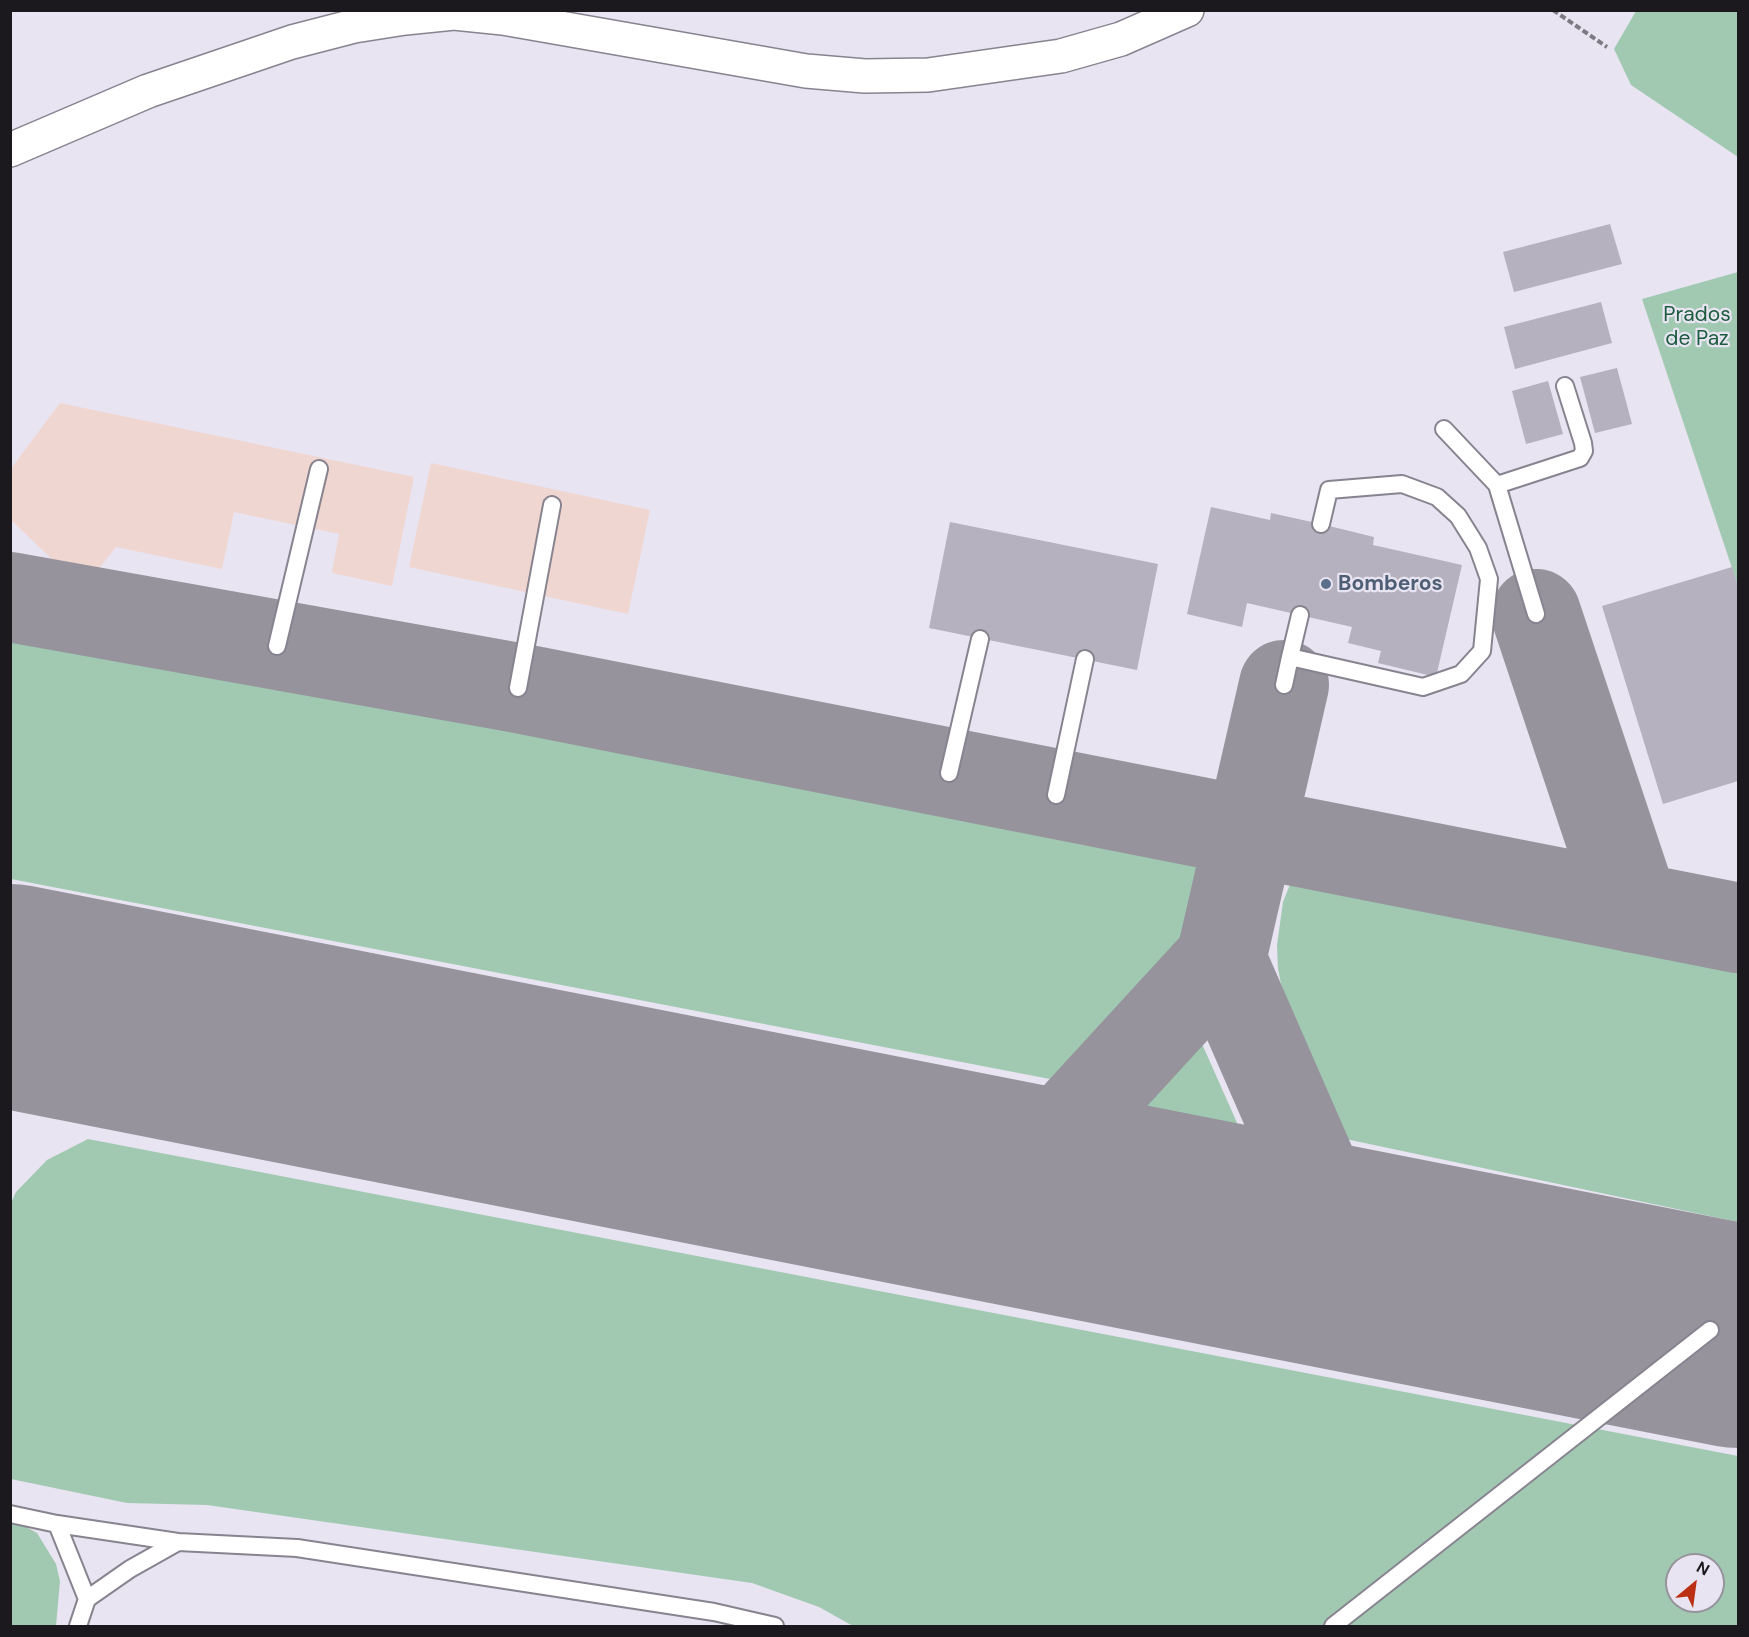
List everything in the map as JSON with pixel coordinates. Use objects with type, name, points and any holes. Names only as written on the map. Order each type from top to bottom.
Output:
[{"type":"street","points":[[10,150],[148,91],[282,46],[354,26],[405,18],[454,14],[503,18],[807,71],[865,76],[928,75],[1060,56],[1121,39],[1187,10]]},
{"type":"lane","points":[[1497,485],[1580,458],[1584,451],[1583,443],[1565,386]]},
{"type":"lane","points":[[1444,429],[1497,485],[1536,614]]},
{"type":"lane","points":[[277,646],[319,469]]},
{"type":"lane","points":[[1290,657],[1423,687],[1461,674],[1482,651],[1489,579],[1478,548],[1458,516],[1437,497],[1402,484],[1329,490],[1321,524]]},
{"type":"lane","points":[[518,688],[552,506]]},
{"type":"lane","points":[[1284,685],[1300,615]]},
{"type":"lane","points":[[949,773],[980,639]]},
{"type":"lane","points":[[1056,795],[1085,659]]},
{"type":"lane","points":[[1333,1626],[1710,1330]]},
{"type":"lane","points":[[10,1514],[57,1524],[178,1542],[297,1548],[714,1612],[775,1626]]},
{"type":"lane","points":[[57,1524],[87,1599]]},
{"type":"lane","points":[[78,1626],[87,1599],[130,1569],[178,1542]]},
{"type":"path","points":[[1553,10],[1607,47]]},
{"type":"shaded area","points":[[60,403],[414,477],[392,586],[332,573],[339,534],[234,512],[222,569],[116,547],[83,589],[11,520],[10,470]]},
{"type":"shaded area","points":[[431,463],[650,510],[628,614],[409,567]]},
{"type":"green space","points":[[1636,11],[1738,11],[1738,157],[1631,85],[1614,49]]},
{"type":"green space","name":"Prados de Paz","points":[[1738,272],[1738,586],[1642,299]]},
{"type":"green space","points":[[11,612],[1192,843],[1202,855],[1193,919],[1172,968],[1142,1014],[1105,1050],[1055,1080],[11,879]]},
{"type":"green space","points":[[1307,870],[1738,951],[1738,1222],[1341,1138],[1304,1067],[1290,1028],[1278,969],[1277,945],[1283,902],[1293,877]]},
{"type":"green space","points":[[1195,1028],[1238,1125],[1129,1103]]},
{"type":"green space","points":[[88,1139],[1738,1456],[1738,1626],[853,1626],[819,1607],[752,1583],[207,1505],[127,1503],[11,1479],[11,1203],[16,1192],[47,1160]]},
{"type":"green space","points":[[11,1519],[37,1533],[56,1564],[60,1581],[56,1626],[11,1626]]},
{"type":"building","points":[[1610,224],[1622,264],[1514,292],[1503,252]]},
{"type":"building","points":[[1601,302],[1612,343],[1515,369],[1504,327]]},
{"type":"building","points":[[1617,368],[1632,424],[1595,433],[1580,377]]},
{"type":"building","points":[[1548,381],[1563,434],[1526,444],[1512,391]]},
{"type":"building","name":"Bomberos","points":[[1211,507],[1270,520],[1271,513],[1321,524],[1374,537],[1373,545],[1462,565],[1436,677],[1378,663],[1381,651],[1348,643],[1352,627],[1247,603],[1242,627],[1187,614]]},
{"type":"building","points":[[950,522],[1158,564],[1137,670],[929,628]]},
{"type":"building","points":[[1732,567],[1738,586],[1738,781],[1663,804],[1602,606]]},
{"type":"taxiway","points":[[10,597],[518,688],[1738,928]]},
{"type":"taxiway","points":[[1536,614],[1634,908]]},
{"type":"taxiway","points":[[1008,1191],[1221,959],[1284,685]]},
{"type":"taxiway","points":[[1221,959],[1352,1259]]},
{"type":"runway","points":[[10,996],[1738,1336]]},
{"type":"place","name":"Bomberos","points":[[1326,584]]}]
